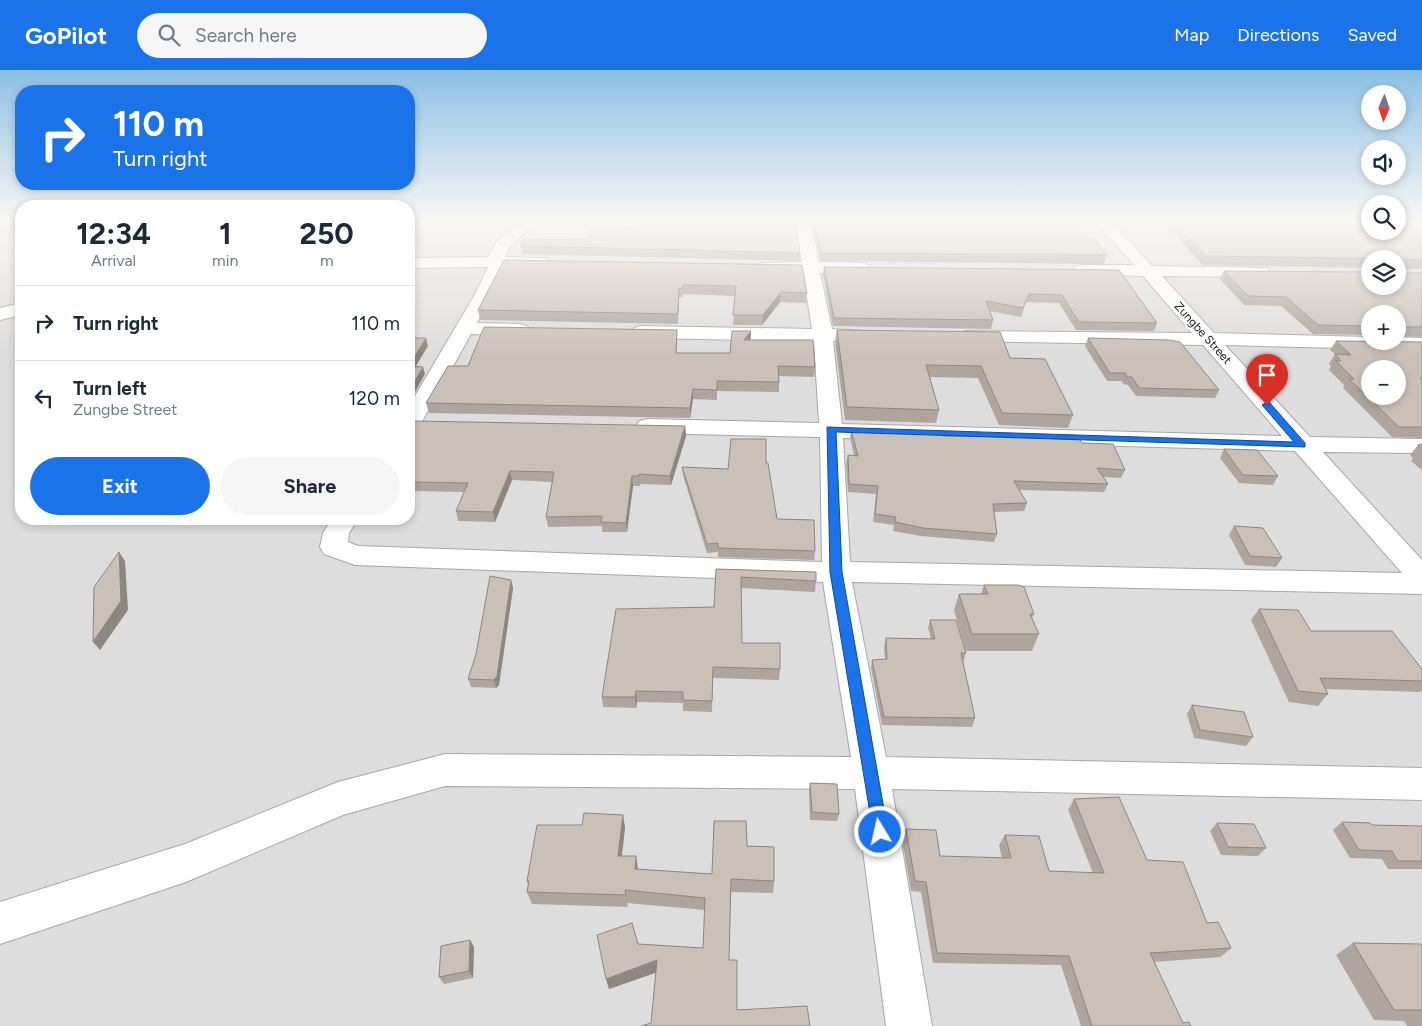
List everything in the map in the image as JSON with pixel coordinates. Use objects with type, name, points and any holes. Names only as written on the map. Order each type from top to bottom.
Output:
[{"type":"street","points":[[417,423],[494,267]]},
{"type":"street","points":[[753,267],[880,269]]},
{"type":"street","name":"Zungbe Street","points":[[1142,267],[1422,578]]},
{"type":"street","points":[[811,268],[823,336],[831,429],[836,572],[871,774],[910,1026]]},
{"type":"street","points":[[1067,270],[1282,273]]},
{"type":"street","points":[[0,314],[15,311]]},
{"type":"street","points":[[464,328],[534,330]]},
{"type":"street","points":[[624,332],[892,336]]},
{"type":"street","points":[[952,337],[1209,339],[1422,344]]},
{"type":"street","points":[[621,426],[831,429],[1302,445],[1422,446]]},
{"type":"street","points":[[341,525],[336,533],[334,547],[355,555],[836,572],[1422,584]]},
{"type":"street","points":[[0,923],[186,862],[338,799],[445,770],[871,774],[1422,784]]},
{"type":"shaded area","points":[[0,267],[15,267],[15,525],[415,525],[415,267],[1361,267],[1361,295],[1406,295],[1406,267],[1422,267],[1422,1026],[0,1026]]},
{"type":"building","points":[[501,267],[802,267],[807,293],[781,292],[763,315],[733,315],[736,286],[683,285],[683,288],[679,288],[678,314],[478,310]]},
{"type":"building","points":[[824,267],[1119,270],[1157,323],[1079,322],[1062,295],[1029,294],[1023,308],[986,301],[993,320],[834,318]]},
{"type":"building","points":[[1224,271],[1361,272],[1361,295],[1406,295],[1406,273],[1422,273],[1422,327],[1406,327],[1406,305],[1361,305],[1361,326],[1318,325],[1286,297],[1248,296]]},
{"type":"building","points":[[484,327],[677,330],[676,353],[730,353],[732,331],[751,331],[744,340],[813,340],[815,367],[778,366],[779,382],[717,381],[717,390],[693,389],[690,408],[426,403],[448,366],[468,366]]},
{"type":"building","points":[[837,330],[1000,332],[1010,358],[1045,359],[1073,415],[1002,413],[981,366],[926,365],[939,410],[847,407]]},
{"type":"building","points":[[415,338],[426,338],[415,356]]},
{"type":"building","points":[[1088,338],[1169,340],[1180,342],[1219,390],[1139,388],[1132,377],[1127,377],[1125,373],[1110,373]]},
{"type":"building","points":[[1336,341],[1361,341],[1361,350],[1406,350],[1406,342],[1422,342],[1422,378],[1420,378],[1422,380],[1422,427],[1399,427],[1376,405],[1406,405],[1406,360],[1361,360],[1361,391],[1349,379],[1354,379],[1335,360],[1341,361],[1335,354],[1351,355]]},
{"type":"building","points":[[415,366],[423,367],[415,381]]},
{"type":"building","points":[[415,421],[685,426],[670,476],[639,474],[639,476],[632,476],[626,523],[601,522],[602,516],[546,517],[554,472],[510,471],[493,512],[456,511],[468,483],[415,482]]},
{"type":"building","points":[[851,430],[942,433],[943,436],[1079,438],[1082,443],[1113,444],[1125,470],[1097,468],[1108,484],[1014,481],[1027,503],[993,504],[997,534],[923,528],[895,522],[896,517],[875,514],[878,486],[849,484],[848,455],[858,456]]},
{"type":"building","points":[[731,439],[766,439],[766,463],[768,463],[777,519],[814,520],[815,551],[718,548],[718,543],[707,544],[682,467],[728,469]]},
{"type":"building","points":[[1224,449],[1257,450],[1278,476],[1243,475]]},
{"type":"building","points":[[1234,526],[1263,528],[1282,558],[1250,556]]},
{"type":"building","points":[[119,552],[121,601],[93,642],[94,587]]},
{"type":"building","points":[[716,569],[816,572],[816,581],[741,577],[742,643],[780,643],[780,669],[713,667],[712,701],[683,700],[683,692],[636,691],[635,697],[602,697],[616,609],[714,607]]},
{"type":"building","points":[[490,576],[511,580],[497,676],[494,680],[468,679],[476,654]]},
{"type":"building","points":[[984,585],[1018,585],[1024,587],[1034,614],[1030,614],[1039,634],[972,634],[959,594],[988,594]]},
{"type":"building","points":[[1259,609],[1298,610],[1311,631],[1392,631],[1422,669],[1422,681],[1320,678],[1328,694],[1298,691]]},
{"type":"building","points":[[930,620],[956,620],[966,653],[961,653],[975,718],[884,717],[872,660],[887,659],[886,638],[935,639]]},
{"type":"building","points":[[1192,705],[1244,712],[1253,737],[1200,730]]},
{"type":"building","points":[[810,783],[837,784],[839,814],[812,812]]},
{"type":"building","points":[[1119,797],[1147,860],[1183,862],[1207,923],[1218,922],[1231,948],[1150,953],[1183,1023],[1189,1022],[1191,1026],[1092,1026],[1069,956],[937,953],[926,882],[915,881],[906,829],[936,830],[940,856],[1011,858],[1005,835],[1039,836],[1049,871],[1104,873],[1074,799]]},
{"type":"building","points":[[584,813],[623,815],[618,856],[636,856],[635,869],[712,874],[714,821],[746,821],[747,846],[774,847],[774,881],[731,879],[729,960],[737,960],[737,1010],[807,1006],[810,1026],[641,1026],[651,1023],[657,960],[606,979],[597,935],[632,923],[638,944],[703,948],[705,898],[625,890],[626,895],[527,892],[529,881],[527,881],[537,825],[582,825]]},
{"type":"building","points":[[1342,822],[1422,826],[1422,861],[1398,861],[1392,851],[1359,850]]},
{"type":"building","points":[[1217,823],[1254,824],[1266,848],[1228,847]]},
{"type":"building","points":[[470,940],[469,971],[439,977],[441,946]]},
{"type":"building","points":[[1353,943],[1421,944],[1422,1010],[1394,1010]]},
{"type":"route","points":[[880,832],[836,572],[831,429],[1302,445],[1267,405]]}]
